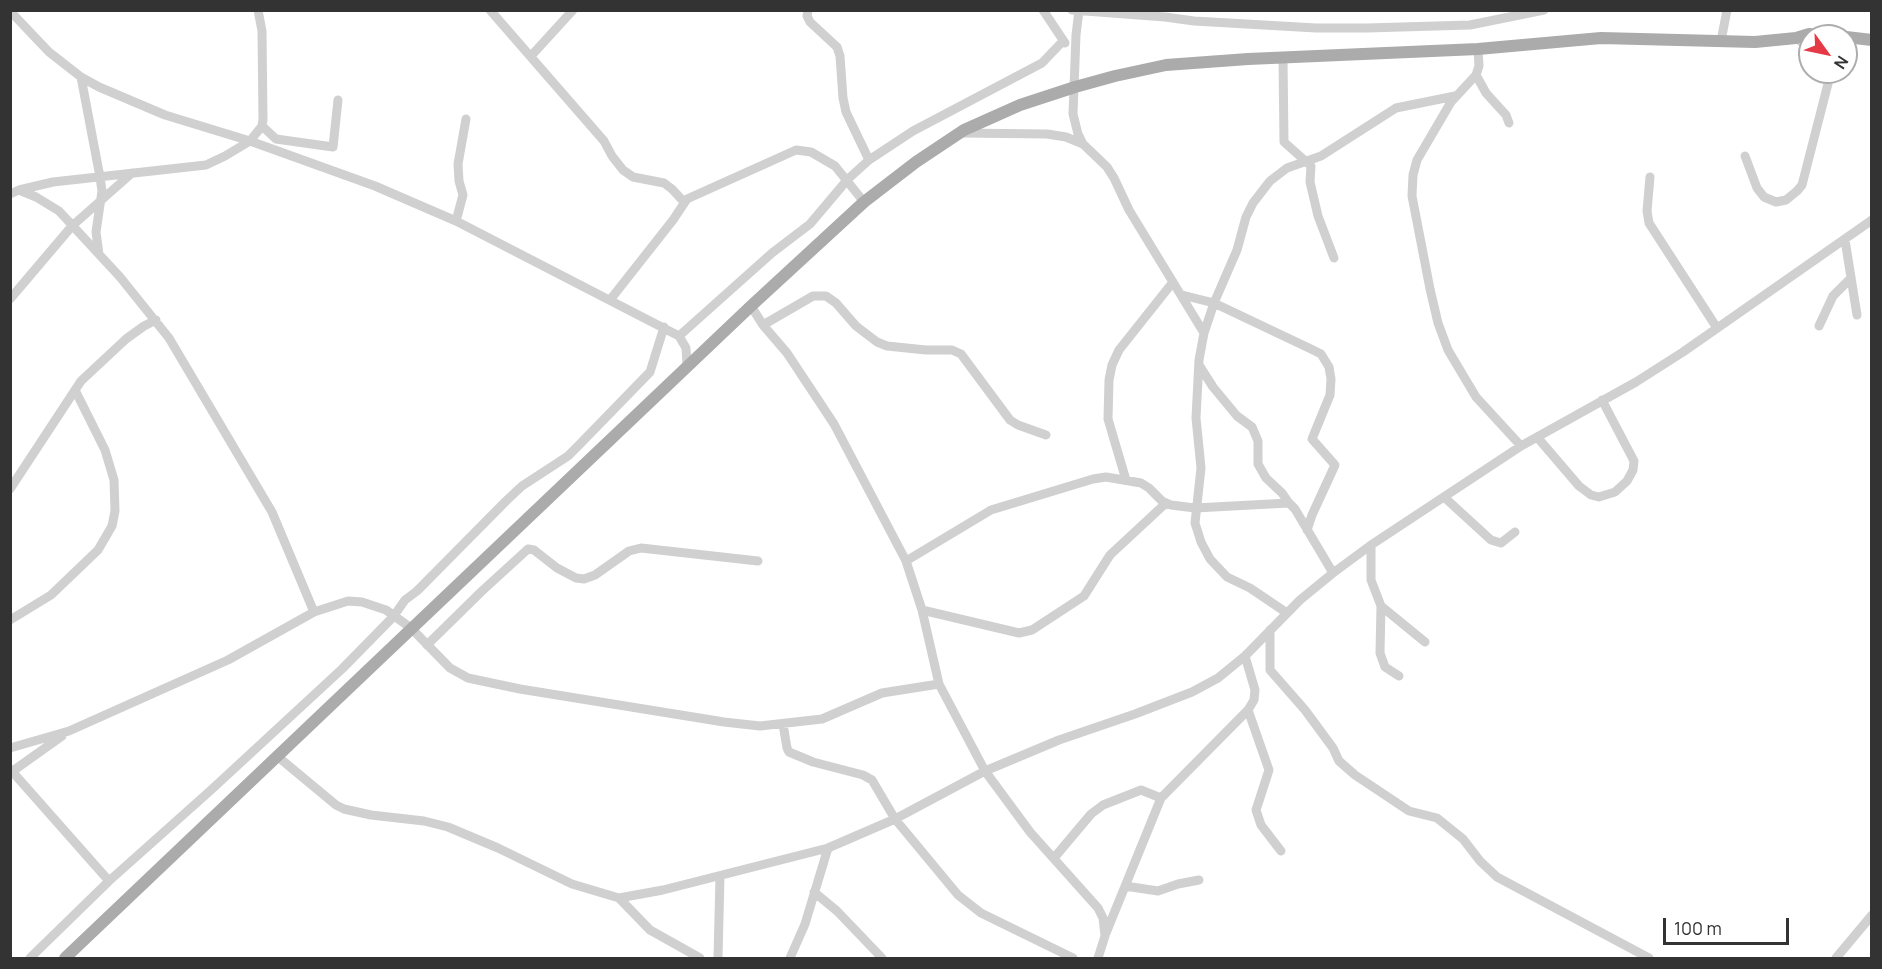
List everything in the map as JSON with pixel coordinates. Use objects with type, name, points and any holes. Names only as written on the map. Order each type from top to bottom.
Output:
[{"type":"main road","points":[[65,958],[750,306],[864,202],[916,162],[960,133],[1020,105],[1115,76],[1166,65],[1478,49],[1601,38],[1755,42],[1796,38]]},
{"type":"street","points":[[15,192],[53,182],[206,165],[250,141],[262,126],[263,44],[258,10]]},
{"type":"street","points":[[490,10],[604,141],[623,170],[633,177],[664,183],[684,202]]},
{"type":"street","points":[[531,56],[573,10]]},
{"type":"street","points":[[808,10],[807,16],[810,22],[837,47],[846,112],[869,160]]},
{"type":"street","points":[[1043,10],[1063,41],[1075,53]]},
{"type":"street","points":[[1072,10],[1194,21],[1316,28],[1446,27],[1544,10]]},
{"type":"street","points":[[1721,41],[1727,10]]},
{"type":"street","points":[[10,11],[40,44],[81,77],[140,106],[250,141],[375,186],[456,221],[679,336],[686,348],[687,365]]},
{"type":"street","points":[[1079,11],[1073,114],[1078,134],[1083,144],[1107,167],[1129,210],[1204,333]]},
{"type":"street","points":[[679,336],[767,257],[810,224],[848,179],[869,160],[913,130],[1042,63],[1063,41]]},
{"type":"street","points":[[1478,49],[1479,66],[1476,75],[1455,96],[1417,160],[1412,196],[1438,323],[1448,350],[1476,397],[1521,446]]},
{"type":"street","points":[[1283,58],[1284,142],[1311,166],[1310,183],[1318,216],[1334,258]]},
{"type":"street","points":[[1476,75],[1486,93],[1506,115],[1509,123]]},
{"type":"street","points":[[81,77],[100,177],[101,199],[96,232],[99,254]]},
{"type":"street","points":[[1744,156],[1757,188],[1764,197],[1776,202],[1786,200],[1797,191],[1802,185],[1829,84]]},
{"type":"street","points":[[1287,613],[1250,588],[1227,577],[1210,559],[1195,523],[1201,468],[1197,418],[1199,365],[1204,333],[1237,250],[1246,217],[1253,203],[1270,181],[1287,168],[1321,156],[1396,108],[1455,96]]},
{"type":"street","points":[[262,126],[276,140],[333,147],[338,100]]},
{"type":"street","points":[[456,221],[463,195],[458,164],[466,119]]},
{"type":"street","points":[[960,133],[1047,134],[1066,137],[1083,144]]},
{"type":"street","points":[[610,300],[673,220],[684,202],[694,194],[796,150],[811,152],[835,166],[848,179],[864,202]]},
{"type":"street","points":[[10,299],[72,226],[134,172]]},
{"type":"street","points":[[1650,177],[1647,211],[1649,224],[1717,328]]},
{"type":"street","points":[[15,192],[50,205],[59,212],[156,320],[272,512],[314,612]]},
{"type":"street","points":[[277,756],[336,805],[344,809],[371,815],[424,821],[448,827],[498,848],[572,884],[619,898],[663,890],[828,848],[895,819],[985,771],[1059,740],[1192,692],[1218,678],[1245,656],[1287,613],[1333,573],[1371,545],[1521,446],[1683,352],[1872,220]]},
{"type":"street","points":[[1845,240],[1857,315]]},
{"type":"street","points":[[1819,326],[1833,296],[1851,278]]},
{"type":"street","points":[[1126,480],[1107,419],[1112,365],[1119,350],[1173,282]]},
{"type":"street","points":[[1182,295],[1214,303],[1321,354],[1329,367],[1330,395],[1312,439],[1335,465],[1307,530]]},
{"type":"street","points":[[763,325],[813,296],[826,296],[836,303],[856,326],[877,342],[887,346],[952,350],[961,354],[1010,420],[1046,435]]},
{"type":"street","points":[[750,306],[787,353],[834,424],[906,561],[922,610],[939,684],[985,771],[1030,832],[1095,901],[1103,918],[1105,936]]},
{"type":"street","points":[[10,489],[87,375],[138,329],[156,320]]},
{"type":"street","points":[[30,958],[109,881],[307,701],[393,617],[405,600],[417,591],[522,486],[568,456],[650,372],[664,327]]},
{"type":"street","points":[[1199,365],[1231,409],[1252,427],[1258,441],[1258,464],[1266,478],[1282,492],[1295,509],[1333,573]]},
{"type":"street","points":[[10,620],[51,595],[98,550],[112,526],[115,511],[114,480],[105,450],[75,390]]},
{"type":"street","points":[[1537,437],[1579,486],[1591,495],[1599,497],[1615,492],[1627,481],[1633,470],[1634,461],[1602,400]]},
{"type":"street","points":[[906,561],[991,510],[1101,477],[1146,485],[1166,503],[1195,508],[1289,503]]},
{"type":"street","points":[[1444,497],[1491,540],[1502,543],[1515,532]]},
{"type":"street","points":[[922,610],[1019,633],[1032,630],[1084,596],[1110,555],[1166,503]]},
{"type":"street","points":[[1371,545],[1371,580],[1381,606],[1380,653],[1385,667],[1399,676]]},
{"type":"street","points":[[427,645],[528,549],[534,550],[557,568],[576,578],[584,579],[595,575],[629,551],[641,548],[758,561]]},
{"type":"street","points":[[10,747],[69,731],[228,660],[314,612],[348,602],[362,602],[386,610],[411,628],[457,673],[468,678],[520,689],[741,725],[760,726],[822,719],[882,693],[939,684]]},
{"type":"street","points":[[1381,606],[1425,642]]},
{"type":"street","points":[[1270,630],[1270,670],[1305,710],[1333,748],[1339,761],[1355,775],[1408,812],[1437,818],[1463,839],[1480,861],[1497,877],[1649,958]]},
{"type":"street","points":[[1098,958],[1161,798],[1248,710],[1254,700],[1255,690],[1245,656]]},
{"type":"street","points":[[1248,710],[1269,770],[1256,810],[1261,825],[1281,851]]},
{"type":"street","points":[[783,724],[789,752],[813,762],[869,777],[876,784],[895,819],[958,895],[969,904],[1073,958]]},
{"type":"street","points":[[69,731],[11,771],[109,881]]},
{"type":"street","points":[[1054,858],[1091,814],[1102,805],[1141,790],[1161,798]]},
{"type":"street","points":[[790,958],[805,924],[828,848]]},
{"type":"street","points":[[718,958],[720,876]]},
{"type":"street","points":[[1125,886],[1158,891],[1199,880]]},
{"type":"street","points":[[814,892],[837,911],[882,958]]},
{"type":"street","points":[[619,898],[650,930],[700,958]]},
{"type":"street","points":[[1836,958],[1872,915]]}]
